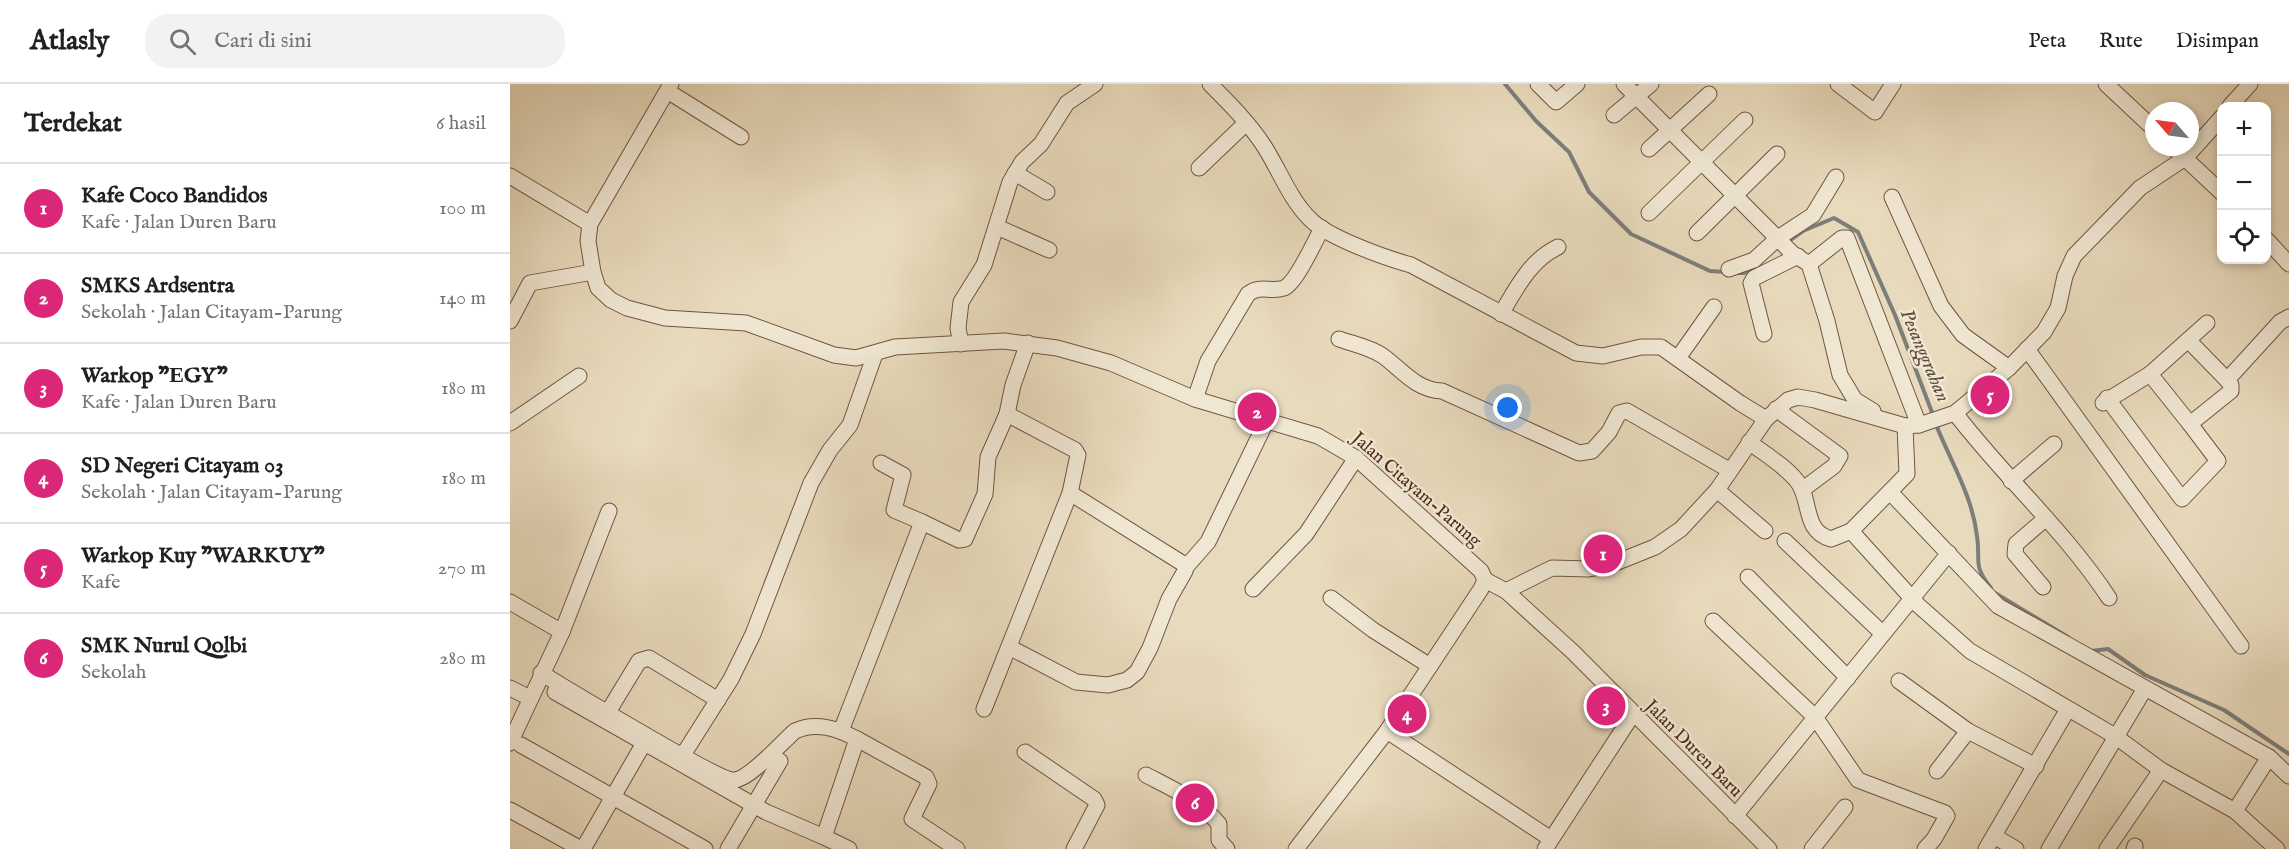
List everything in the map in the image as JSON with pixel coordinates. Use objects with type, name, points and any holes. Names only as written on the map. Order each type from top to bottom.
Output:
[{"type":"street","points":[[1210,84],[1264,146],[1287,189],[1309,219],[1322,228],[1389,259],[1411,265],[1576,352],[1603,356],[1641,347],[1660,347],[1740,403],[1771,414],[1840,456],[1834,466],[1802,490]]},
{"type":"street","points":[[1538,84],[1556,102],[1578,84]]},
{"type":"street","points":[[1624,84],[1792,251],[1827,321],[1840,375],[1855,400],[1893,419],[1917,423],[1950,415],[2009,368],[2044,332],[2058,308],[2065,276],[2074,256],[2140,188],[2186,158],[2217,123]]},
{"type":"street","points":[[1614,115],[1651,84]]},
{"type":"street","points":[[1838,84],[1875,112],[1893,84]]},
{"type":"street","points":[[2106,84],[2145,121]]},
{"type":"street","points":[[961,344],[958,328],[962,302],[984,265],[997,227],[1005,192],[1015,173],[1041,144],[1068,103],[1087,86]]},
{"type":"street","points":[[2233,102],[2243,87]]},
{"type":"street","points":[[510,176],[590,224],[670,88],[741,137]]},
{"type":"street","points":[[1649,149],[1709,94]]},
{"type":"street","points":[[1649,213],[1745,120]]},
{"type":"street","points":[[1199,168],[1246,123]]},
{"type":"street","points":[[1697,233],[1777,154]]},
{"type":"street","points":[[2184,156],[2217,188]]},
{"type":"street","points":[[1015,173],[1047,192]]},
{"type":"street","points":[[1764,334],[1751,283],[1754,278],[1792,251],[1836,177]]},
{"type":"street","points":[[1892,196],[1941,306],[1963,335],[2009,368]]},
{"type":"street","name":"Jalan Citayam-Parung","points":[[590,224],[588,241],[592,272],[598,288],[611,300],[627,308],[665,318],[746,323],[834,355],[856,358],[896,347],[1004,341],[1028,343],[1112,363],[1196,399],[1318,436],[1356,458],[1481,571],[1485,580]]},
{"type":"street","points":[[997,227],[1048,250]]},
{"type":"street","points":[[1196,399],[1209,361],[1248,294],[1259,287],[1277,289],[1291,283],[1322,228]]},
{"type":"street","points":[[1729,270],[1754,260],[1847,238],[1917,423],[1906,474],[1851,531],[1831,539],[1818,533],[1811,522],[1802,490],[1793,477],[1749,442]]},
{"type":"street","points":[[2271,244],[2288,262]]},
{"type":"street","points":[[1501,314],[1530,268],[1543,254],[1558,247]]},
{"type":"street","points":[[510,321],[530,283],[536,280],[592,272]]},
{"type":"street","points":[[1678,358],[1714,307]]},
{"type":"street","points":[[2227,380],[2264,338],[2289,317]]},
{"type":"street","points":[[2150,374],[2218,461],[2182,498],[2105,400],[2150,374],[2207,323]]},
{"type":"street","points":[[1339,339],[1382,356],[1400,372],[1430,390],[1442,390],[1579,453],[1592,451],[1609,432],[1619,413],[1627,411],[1729,470]]},
{"type":"street","points":[[2189,341],[2231,385],[2231,391],[2190,424]]},
{"type":"street","points":[[881,463],[903,475],[894,510],[959,540],[965,539],[985,494],[988,457],[1007,414],[1013,385],[1028,343]]},
{"type":"street","points":[[2027,349],[2241,646]]},
{"type":"street","points":[[683,755],[718,699],[753,634],[812,483],[830,450],[850,425],[875,354]]},
{"type":"street","points":[[510,423],[579,376]]},
{"type":"street","points":[[1506,591],[1552,567],[1589,569],[1610,565],[1655,547],[1681,529],[1716,490],[1771,414],[1788,400],[1798,397],[1917,423]]},
{"type":"street","points":[[984,709],[1070,493],[1077,451],[1007,414]]},
{"type":"street","points":[[1950,415],[2063,537],[2109,598]]},
{"type":"street","points":[[1009,647],[1077,682],[1108,685],[1126,680],[1137,672],[1150,648],[1169,599],[1186,567],[1209,542],[1267,420]]},
{"type":"street","points":[[2011,481],[2054,444]]},
{"type":"street","points":[[1253,589],[1306,534],[1356,458]]},
{"type":"street","points":[[1716,490],[1766,531]]},
{"type":"street","points":[[1890,492],[1949,552],[1984,595],[1998,606],[2144,690],[2269,757],[2289,776]]},
{"type":"street","points":[[1070,493],[1186,567]]},
{"type":"street","points":[[609,511],[562,632],[530,698],[515,744],[705,849]]},
{"type":"street","points":[[2043,587],[2015,554],[2014,549],[2016,544],[2046,518]]},
{"type":"street","points":[[841,730],[921,522]]},
{"type":"street","points":[[1851,531],[1928,615],[1970,651],[2115,736],[2161,770],[2235,811],[2277,849]]},
{"type":"street","points":[[1785,541],[1882,633]]},
{"type":"street","points":[[1735,816],[1949,552]]},
{"type":"street","points":[[1748,577],[1848,678]]},
{"type":"street","points":[[1296,849],[1387,731],[1485,580]]},
{"type":"street","name":"Jalan Duren Baru","points":[[1485,580],[1506,591],[1573,652],[1769,849]]},
{"type":"street","points":[[1331,598],[1373,630],[1430,666]]},
{"type":"street","points":[[510,602],[562,632]]},
{"type":"street","points":[[1713,621],[1814,719],[1858,780],[1942,811],[1947,816],[1925,849]]},
{"type":"street","points":[[608,712],[639,661],[645,658],[656,662],[718,699]]},
{"type":"street","points":[[541,673],[683,755],[733,781],[748,773],[786,738],[803,727],[841,730],[926,777],[930,784],[912,819],[957,849]]},
{"type":"street","points":[[1899,681],[1968,731],[2036,766]]},
{"type":"street","points":[[559,684],[555,692],[644,743],[760,808],[849,849]]},
{"type":"street","points":[[510,688],[530,698]]},
{"type":"street","points":[[2049,849],[2144,690]]},
{"type":"street","points":[[2016,849],[1990,842],[2068,709]]},
{"type":"street","points":[[1387,731],[1548,844],[1633,714]]},
{"type":"street","points":[[1937,771],[1968,731]]},
{"type":"street","points":[[728,849],[760,808],[780,761],[786,738]]},
{"type":"street","points":[[824,837],[857,739]]},
{"type":"street","points":[[510,810],[582,849],[644,743]]},
{"type":"street","points":[[1025,752],[1094,799],[1096,805],[1074,849]]},
{"type":"street","points":[[2235,811],[2269,757]]},
{"type":"street","points":[[2107,849],[2161,770]]},
{"type":"street","points":[[1146,775],[1189,797],[1210,813],[1219,824],[1219,840],[1227,849]]},
{"type":"street","points":[[1812,849],[1845,807]]},
{"type":"waterway","name":"Pesanggrahan","points":[[1505,84],[1536,121],[1569,152],[1589,192],[1631,234],[1710,271],[1725,272]]},
{"type":"waterway","name":"Pesanggrahan","points":[[1786,243],[1803,231],[1834,218],[1858,232],[1895,315],[1933,415]]},
{"type":"waterway","name":"Pesanggrahan","points":[[1736,273],[1744,273],[1751,268]]},
{"type":"waterway","name":"Pesanggrahan","points":[[1935,422],[1970,506],[1977,536],[1979,568],[1991,588]]},
{"type":"waterway","name":"Pesanggrahan","points":[[1995,593],[2068,637]]},
{"type":"waterway","name":"Pesanggrahan","points":[[2091,651],[2108,649],[2145,675],[2224,710],[2289,754]]},
{"type":"place","name":"Warkop Kuy \"WARKUY\"","points":[[1990,395]]},
{"type":"place","name":"SMKS Ardsentra","points":[[1257,412]]},
{"type":"place","name":"Kafe Coco Bandidos","points":[[1603,554]]},
{"type":"place","name":"Warkop \"ЕGY\"","points":[[1606,706]]},
{"type":"place","name":"SD Negeri Citayam 03","points":[[1407,714]]},
{"type":"place","name":"SMK Nurul Qolbi","points":[[1195,803]]}]
